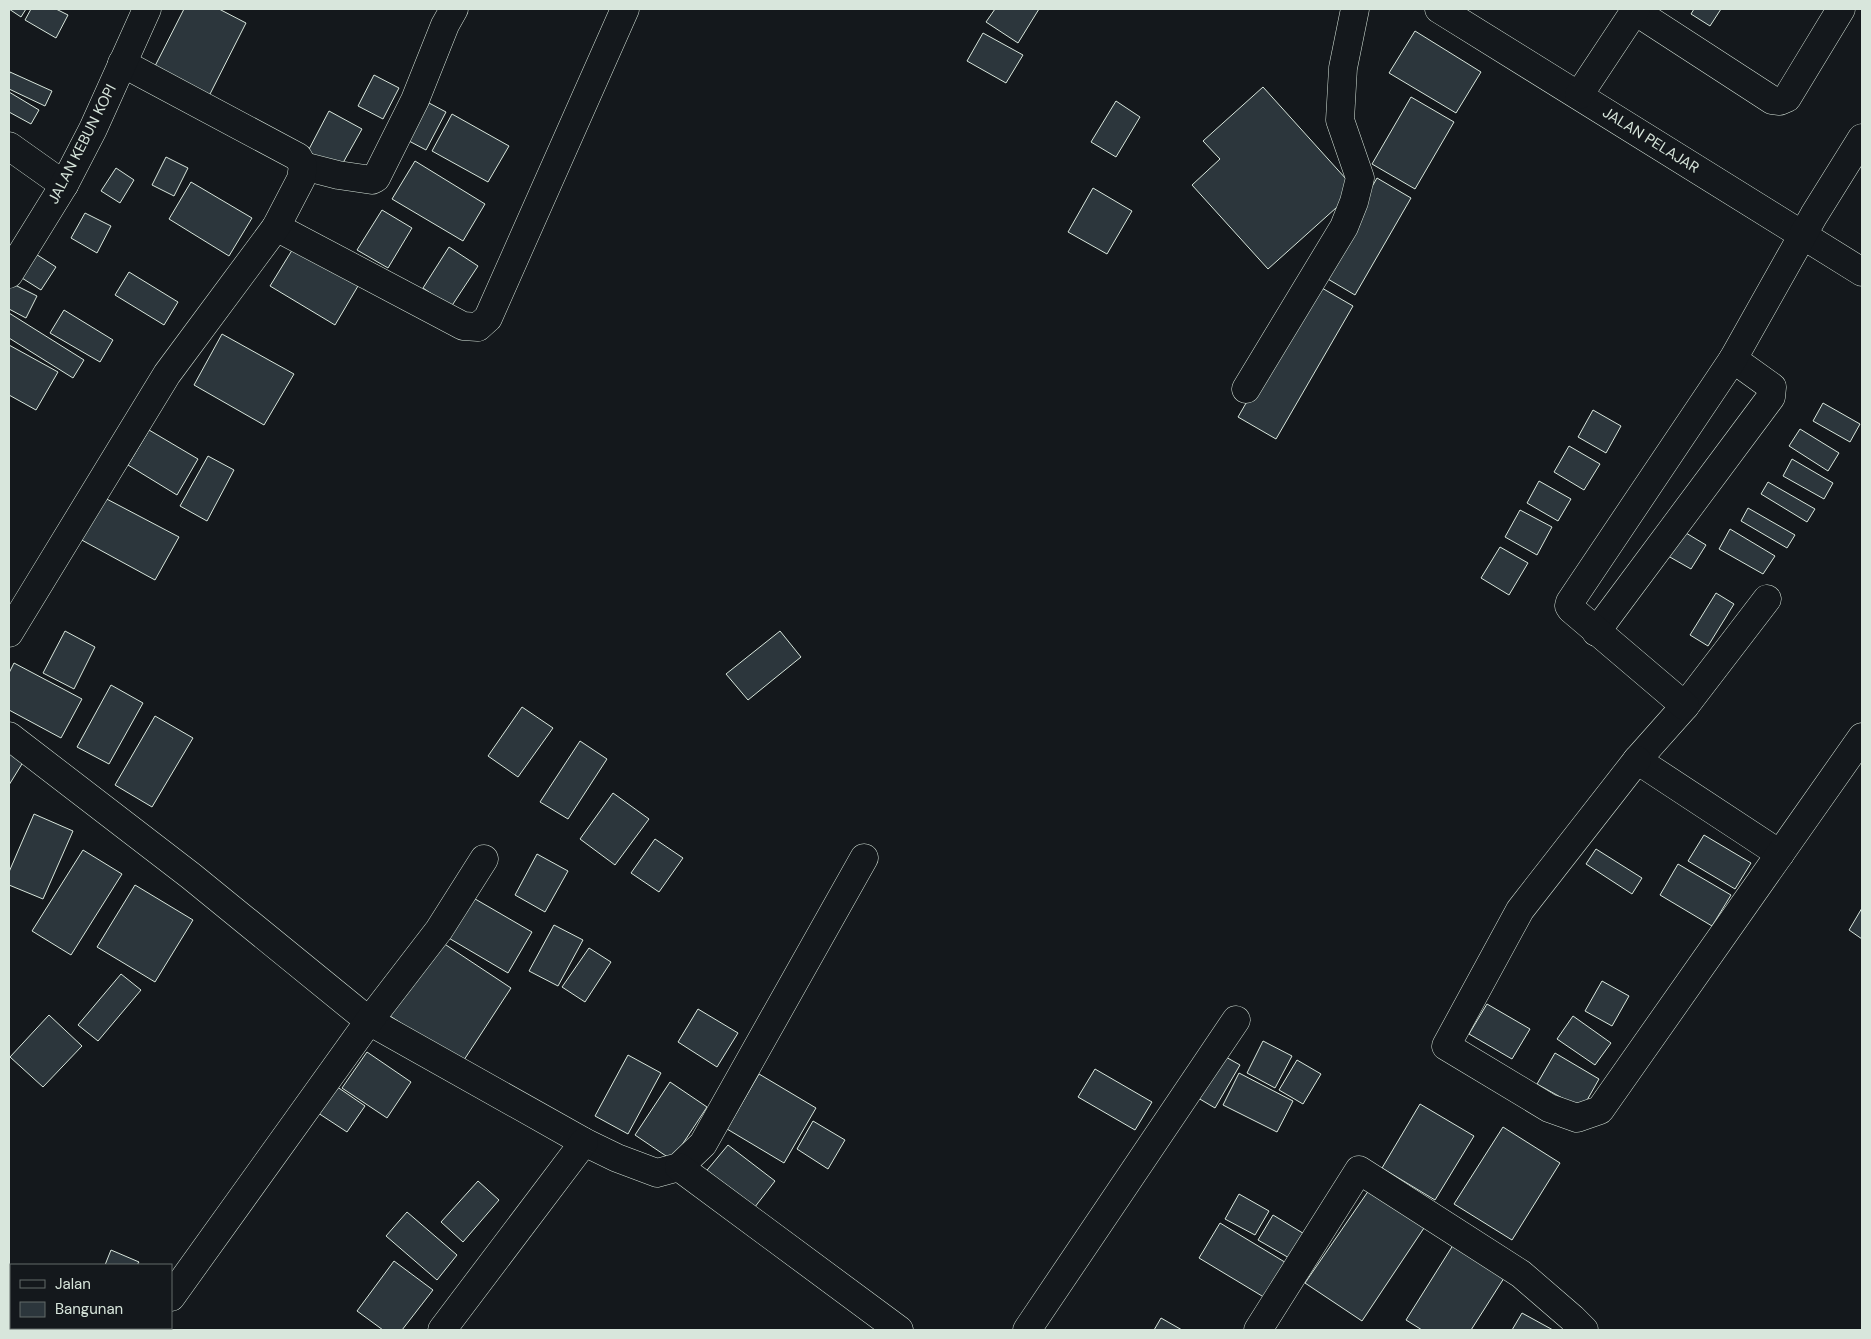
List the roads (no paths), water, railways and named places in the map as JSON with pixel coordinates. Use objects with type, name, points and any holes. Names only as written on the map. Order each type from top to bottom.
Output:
[{"type":"street","name":"JALAN KEBUN KOPI","points":[[9,274],[64,185],[93,129],[147,9]]},
{"type":"street","points":[[302,166],[338,175],[372,180],[376,178],[415,100],[445,25],[454,9]]},
{"type":"street","points":[[276,227],[462,326],[478,327],[488,318],[625,9]]},
{"type":"street","points":[[1246,389],[1344,227],[1354,202],[1360,178],[1340,120],[1343,68],[1355,9]]},
{"type":"street","name":"JALAN PELAJAR","points":[[1439,9],[1862,272]]},
{"type":"street","points":[[1579,95],[1635,10],[1772,100],[1780,101],[1786,98],[1841,9]]},
{"type":"street","points":[[9,633],[167,374],[276,227],[301,179],[302,166],[298,157],[122,63]]},
{"type":"street","points":[[1685,706],[1596,632],[1571,609],[1569,606],[1570,602],[1733,359],[1803,236],[1862,138]]},
{"type":"street","points":[[9,146],[64,185]]},
{"type":"street","points":[[1596,632],[1772,397],[1772,387],[1733,359]]},
{"type":"street","points":[[1767,599],[1685,706],[1636,760],[1520,910],[1446,1046],[1550,1108],[1578,1118],[1600,1110],[1862,736]]},
{"type":"street","points":[[9,736],[191,876],[369,1021],[584,1142],[617,1158],[657,1173],[679,1167],[704,1144],[864,858]]},
{"type":"street","points":[[1636,760],[1780,854]]},
{"type":"street","points":[[172,1295],[369,1021],[439,930],[484,859]]},
{"type":"street","points":[[1027,1330],[1236,1020]]},
{"type":"street","points":[[442,1330],[584,1142]]},
{"type":"street","points":[[679,1167],[899,1330]]},
{"type":"street","points":[[1258,1330],[1359,1170],[1521,1274],[1584,1330]]}]
